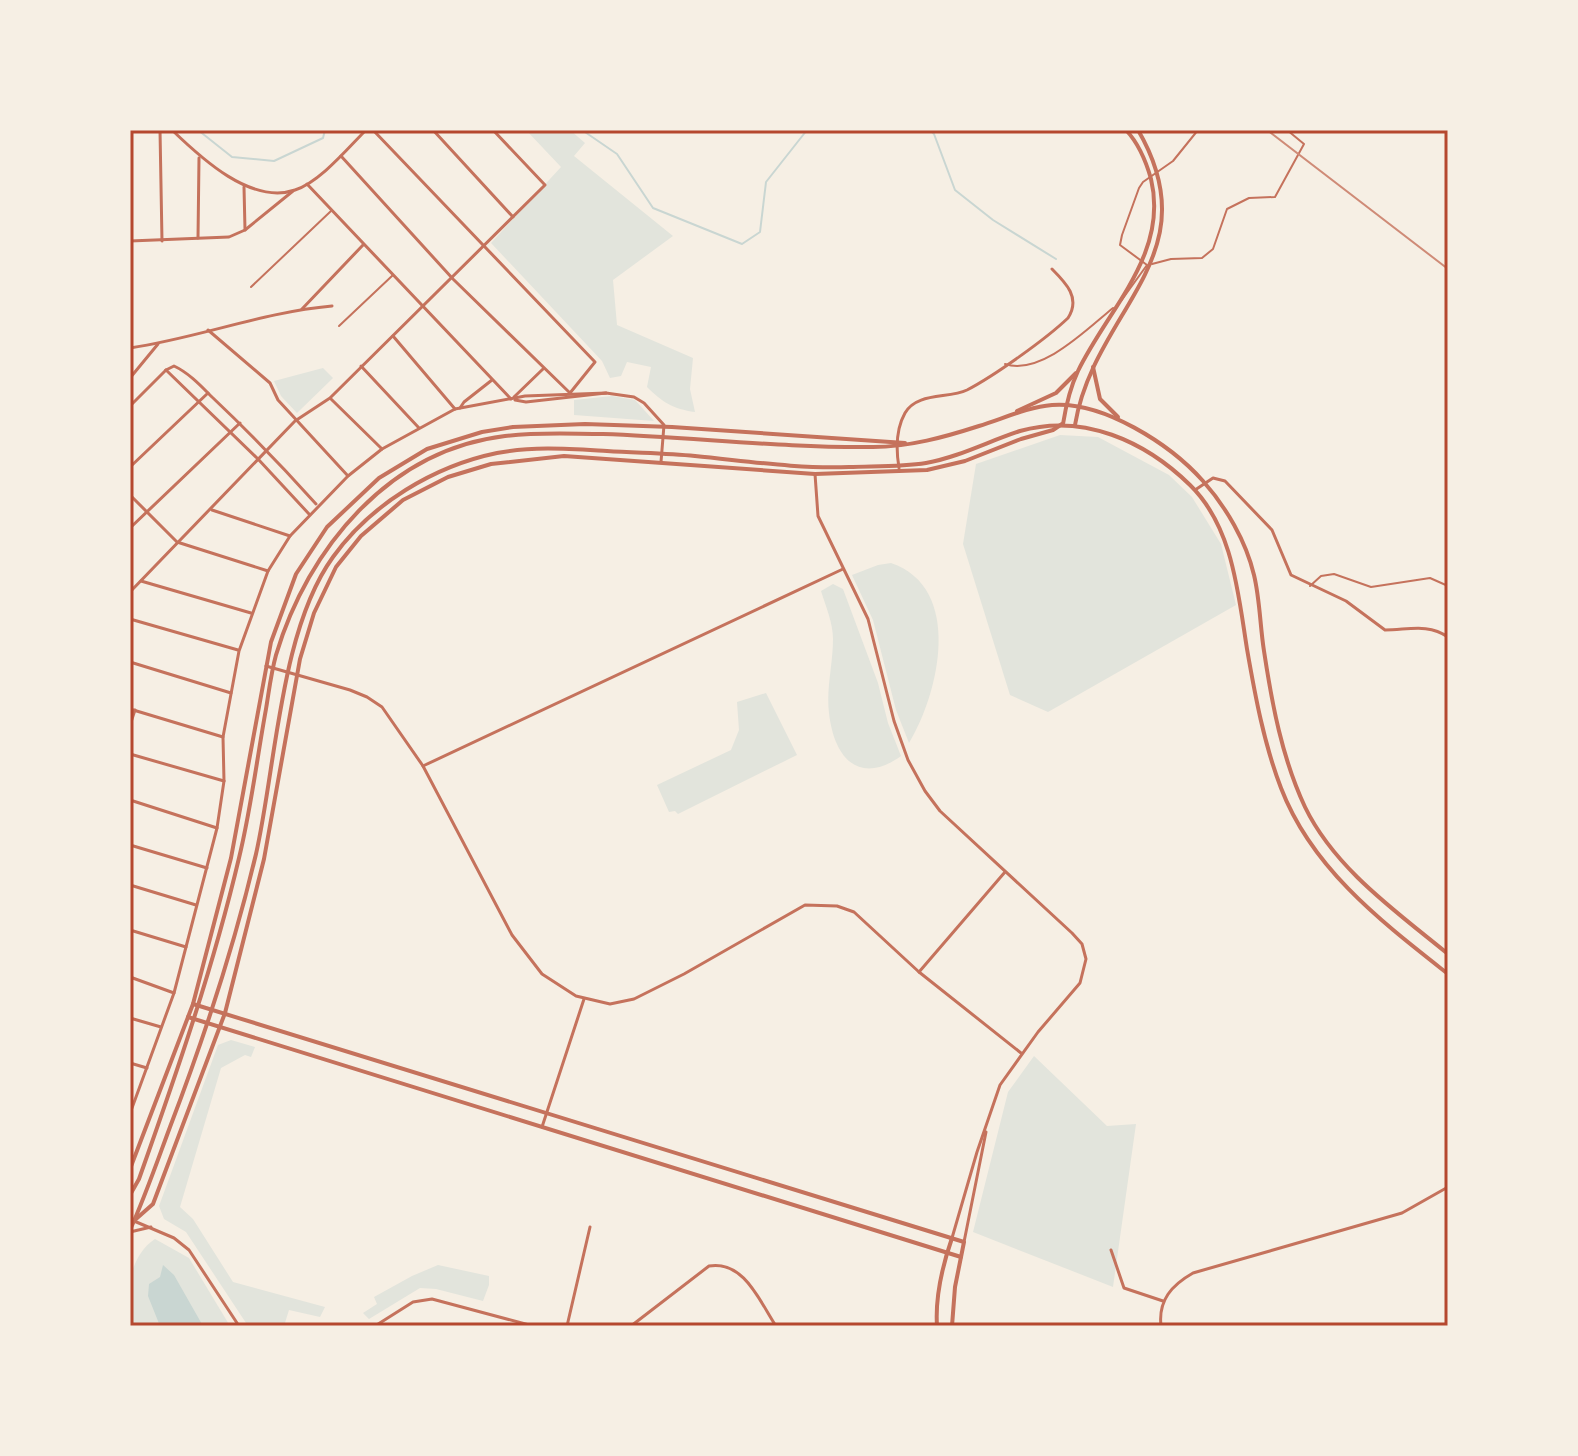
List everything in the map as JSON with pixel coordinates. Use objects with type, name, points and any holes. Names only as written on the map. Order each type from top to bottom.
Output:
[{"type":"street","points":[[160,130],[162,241]]},
{"type":"street","points":[[172,130],[199,156],[244,187],[293,191]]},
{"type":"street","points":[[130,241],[229,237],[245,230],[341,156],[366,130]]},
{"type":"street","points":[[373,130],[595,362],[570,393]]},
{"type":"street","points":[[433,130],[513,217]]},
{"type":"street","points":[[130,592],[295,421],[330,398],[545,185],[493,130]]},
{"type":"street","points":[[1000,418],[1056,393],[1078,370],[1137,273],[1149,246],[1154,216],[1152,186],[1144,156],[1126,130]]},
{"type":"street","points":[[1075,425],[1077,408],[1093,364],[1157,249],[1163,219],[1161,183],[1151,152],[1138,130]]},
{"type":"street","points":[[198,238],[199,156]]},
{"type":"street","points":[[341,156],[453,279],[570,393]]},
{"type":"street","points":[[307,184],[511,399],[526,402],[606,393]]},
{"type":"street","points":[[244,187],[245,230]]},
{"type":"street","points":[[302,309],[364,245]]},
{"type":"street","points":[[899,468],[897,444],[905,414],[912,405],[965,391],[1060,325],[1071,314],[1074,302],[1069,288],[1052,269]]},
{"type":"street","points":[[130,348],[302,309],[332,306]]},
{"type":"street","points":[[208,330],[270,383],[278,400],[295,421],[348,476]]},
{"type":"street","points":[[392,335],[458,409]]},
{"type":"street","points":[[130,378],[158,344]]},
{"type":"street","points":[[1093,364],[1100,399],[1114,415],[1173,452],[1204,482],[1242,538],[1254,577],[1278,726],[1285,754],[1308,812],[1333,850],[1367,885],[1400,917],[1448,954]]},
{"type":"street","points":[[130,406],[166,370],[174,366],[181,369],[240,423],[317,505]]},
{"type":"street","points":[[361,366],[420,429]]},
{"type":"street","points":[[511,399],[544,369]]},
{"type":"street","points":[[166,370],[258,459],[309,514]]},
{"type":"street","points":[[1063,424],[1078,370]]},
{"type":"street","points":[[458,409],[492,380]]},
{"type":"street","points":[[130,467],[208,393]]},
{"type":"street","points":[[131,1109],[174,993],[217,828],[224,781],[223,737],[239,651],[268,571],[290,536],[317,505],[382,449],[458,409],[511,399],[570,393],[634,397],[661,419],[665,427],[661,462]]},
{"type":"street","points":[[330,398],[382,449]]},
{"type":"street","points":[[130,1195],[139,1179],[200,1006],[239,861],[274,668],[294,611],[327,546],[375,493],[408,471],[458,447],[504,436],[664,436],[826,448],[910,444],[1051,405],[1077,408],[1126,423]]},
{"type":"street","points":[[130,528],[240,423]]},
{"type":"street","points":[[130,1169],[193,1004],[231,858],[271,642],[296,574],[327,527],[379,478],[427,449],[482,432],[585,424],[897,444]]},
{"type":"street","points":[[132,1219],[153,1204],[225,1013],[264,859],[297,674],[314,613],[336,567],[361,536],[403,500],[448,477],[491,464],[564,456],[815,474],[926,463],[961,454],[1019,432],[1063,424],[1133,442],[1164,462],[1195,490],[1226,541],[1268,750],[1283,792],[1323,861],[1384,924],[1448,974]]},
{"type":"street","points":[[151,1227],[130,1231],[212,1010],[255,857],[288,672],[306,611],[330,560],[354,532],[399,494],[447,467],[500,452],[564,447],[815,468],[899,468]]},
{"type":"street","points":[[815,474],[818,516],[868,619],[894,721],[908,760],[925,791],[940,811],[1072,933],[1082,944],[1086,959],[1080,983],[1021,1053],[1000,1085],[946,1255],[936,1307],[937,1326]]},
{"type":"street","points":[[1195,490],[1213,478],[1225,481],[1272,530],[1291,575],[1346,601],[1385,630],[1427,628],[1436,629],[1448,637]]},
{"type":"street","points":[[130,495],[177,542],[268,571]]},
{"type":"street","points":[[212,510],[290,536]]},
{"type":"street","points":[[423,766],[844,568]]},
{"type":"street","points":[[141,581],[251,613]]},
{"type":"street","points":[[130,619],[239,651]]},
{"type":"street","points":[[130,662],[231,693]]},
{"type":"street","points":[[266,666],[350,690],[382,707],[423,766],[512,935],[542,974],[584,999],[610,1004],[634,999],[805,905],[820,903],[854,912],[919,972],[1021,1053]]},
{"type":"street","points":[[130,725],[132,710],[223,737]]},
{"type":"street","points":[[130,754],[224,781]]},
{"type":"street","points":[[130,800],[217,828]]},
{"type":"street","points":[[130,845],[207,868]]},
{"type":"street","points":[[919,972],[1005,872]]},
{"type":"street","points":[[130,885],[196,905]]},
{"type":"street","points":[[130,930],[186,947]]},
{"type":"street","points":[[130,977],[174,993]]},
{"type":"street","points":[[542,1127],[584,999]]},
{"type":"street","points":[[193,1004],[964,1242]]},
{"type":"street","points":[[188,1017],[946,1255],[961,1257]]},
{"type":"street","points":[[130,1018],[161,1027]]},
{"type":"street","points":[[130,1063],[147,1068]]},
{"type":"street","points":[[952,1326],[955,1287],[984,1152],[987,1124]]},
{"type":"street","points":[[1161,1326],[1163,1301],[1176,1283],[1193,1273],[1402,1213],[1448,1187]]},
{"type":"street","points":[[132,1219],[174,1238],[189,1250],[239,1326]]},
{"type":"street","points":[[567,1326],[590,1227]]},
{"type":"street","points":[[1111,1250],[1124,1288],[1163,1301]]},
{"type":"street","points":[[631,1326],[709,1266],[726,1265],[741,1274],[776,1326]]},
{"type":"street","points":[[375,1326],[413,1302],[432,1299],[533,1326]]},
{"type":"lane","points":[[1147,265],[1120,245],[1139,188],[1173,161],[1198,130]]},
{"type":"lane","points":[[1005,364],[1020,366],[1052,356],[1124,299],[1147,265],[1171,259],[1202,258],[1213,249],[1227,209],[1249,198],[1275,197],[1304,144],[1287,130]]},
{"type":"lane","points":[[251,287],[332,210]]},
{"type":"lane","points":[[339,326],[394,274]]},
{"type":"lane","points":[[1310,586],[1321,576],[1334,574],[1371,587],[1430,578],[1448,586]]},
{"type":"shaded area","points":[[526,130],[570,130],[585,143],[574,156],[673,236],[613,280],[617,325],[693,358],[690,389],[695,412],[668,404],[647,387],[651,367],[627,362],[621,376],[610,378],[602,361],[491,243],[561,167]]},
{"type":"shaded area","points":[[323,368],[333,378],[297,413],[281,396],[274,381]]},
{"type":"shaded area","points":[[612,396],[635,400],[654,421],[574,415],[574,400]]},
{"type":"shaded area","points":[[1060,435],[1098,437],[1169,475],[1192,497],[1221,544],[1236,605],[1048,712],[1010,695],[963,544],[976,464]]},
{"type":"shaded area","points":[[891,563],[914,576],[929,595],[937,618],[939,644],[936,671],[920,722],[909,743],[896,710],[873,620],[852,575]]},
{"type":"shaded area","points":[[833,584],[843,589],[901,756],[886,765],[873,768],[851,763],[836,743],[828,695],[833,633],[821,591]]},
{"type":"shaded area","points":[[766,693],[797,755],[678,814],[669,812],[657,785],[731,750],[739,730],[737,702]]},
{"type":"shaded area","points":[[231,1040],[255,1047],[251,1057],[245,1055],[221,1068],[180,1207],[193,1219],[233,1282],[325,1307],[320,1317],[289,1310],[284,1326],[248,1326],[186,1232],[164,1219],[159,1206],[218,1045]]},
{"type":"shaded area","points":[[1034,1056],[1107,1126],[1136,1124],[1113,1287],[973,1232],[1008,1092]]},
{"type":"shaded area","points":[[155,1239],[189,1258],[230,1326],[134,1326],[129,1303],[130,1278],[139,1256]]},
{"type":"shaded area","points":[[163,1265],[174,1275],[203,1326],[160,1326],[148,1296],[149,1284],[160,1277]]},
{"type":"shaded area","points":[[438,1265],[489,1276],[483,1301],[420,1288],[369,1319],[363,1313],[377,1304],[374,1297]]},
{"type":"waterway","points":[[198,130],[232,157],[274,161],[323,138],[325,130]]},
{"type":"waterway","points":[[582,130],[617,154],[653,208],[742,244],[760,232],[766,182],[807,130]]},
{"type":"waterway","points":[[930,130],[955,190],[993,220],[1056,259]]},
{"type":"railway","points":[[1267,130],[1448,269]]}]
